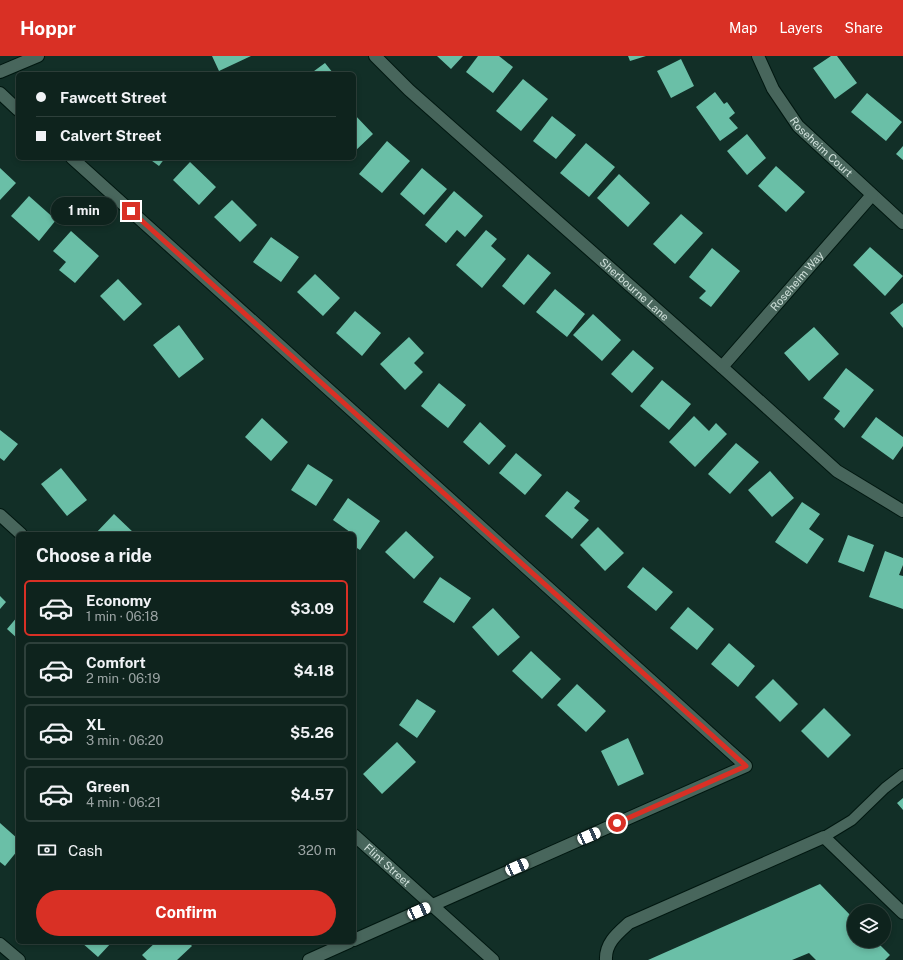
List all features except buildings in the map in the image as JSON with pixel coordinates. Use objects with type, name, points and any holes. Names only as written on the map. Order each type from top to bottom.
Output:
[{"type":"street","points":[[0,72],[38,56]]},
{"type":"street","name":"Sherbourne Lane","points":[[375,56],[409,90],[722,367],[837,471],[903,511]]},
{"type":"street","name":"Roseheim Court","points":[[758,56],[773,90],[798,126],[903,223]]},
{"type":"street","points":[[0,94],[16,108]]},
{"type":"street","points":[[74,160],[746,766],[356,939]]},
{"type":"street","name":"Roseheim Way","points":[[722,367],[872,195]]},
{"type":"street","points":[[0,515],[19,532]]},
{"type":"street","name":"Flint Street","points":[[356,837],[493,960]]},
{"type":"street","points":[[606,960],[606,954],[613,937],[630,924],[824,837],[903,913]]},
{"type":"street","points":[[0,944],[19,960]]},
{"type":"street","points":[[309,960],[345,944]]},
{"type":"lane","points":[[824,837],[852,820],[885,788],[903,774]]},
{"type":"route","points":[[131,211],[746,766],[617,823]]}]
